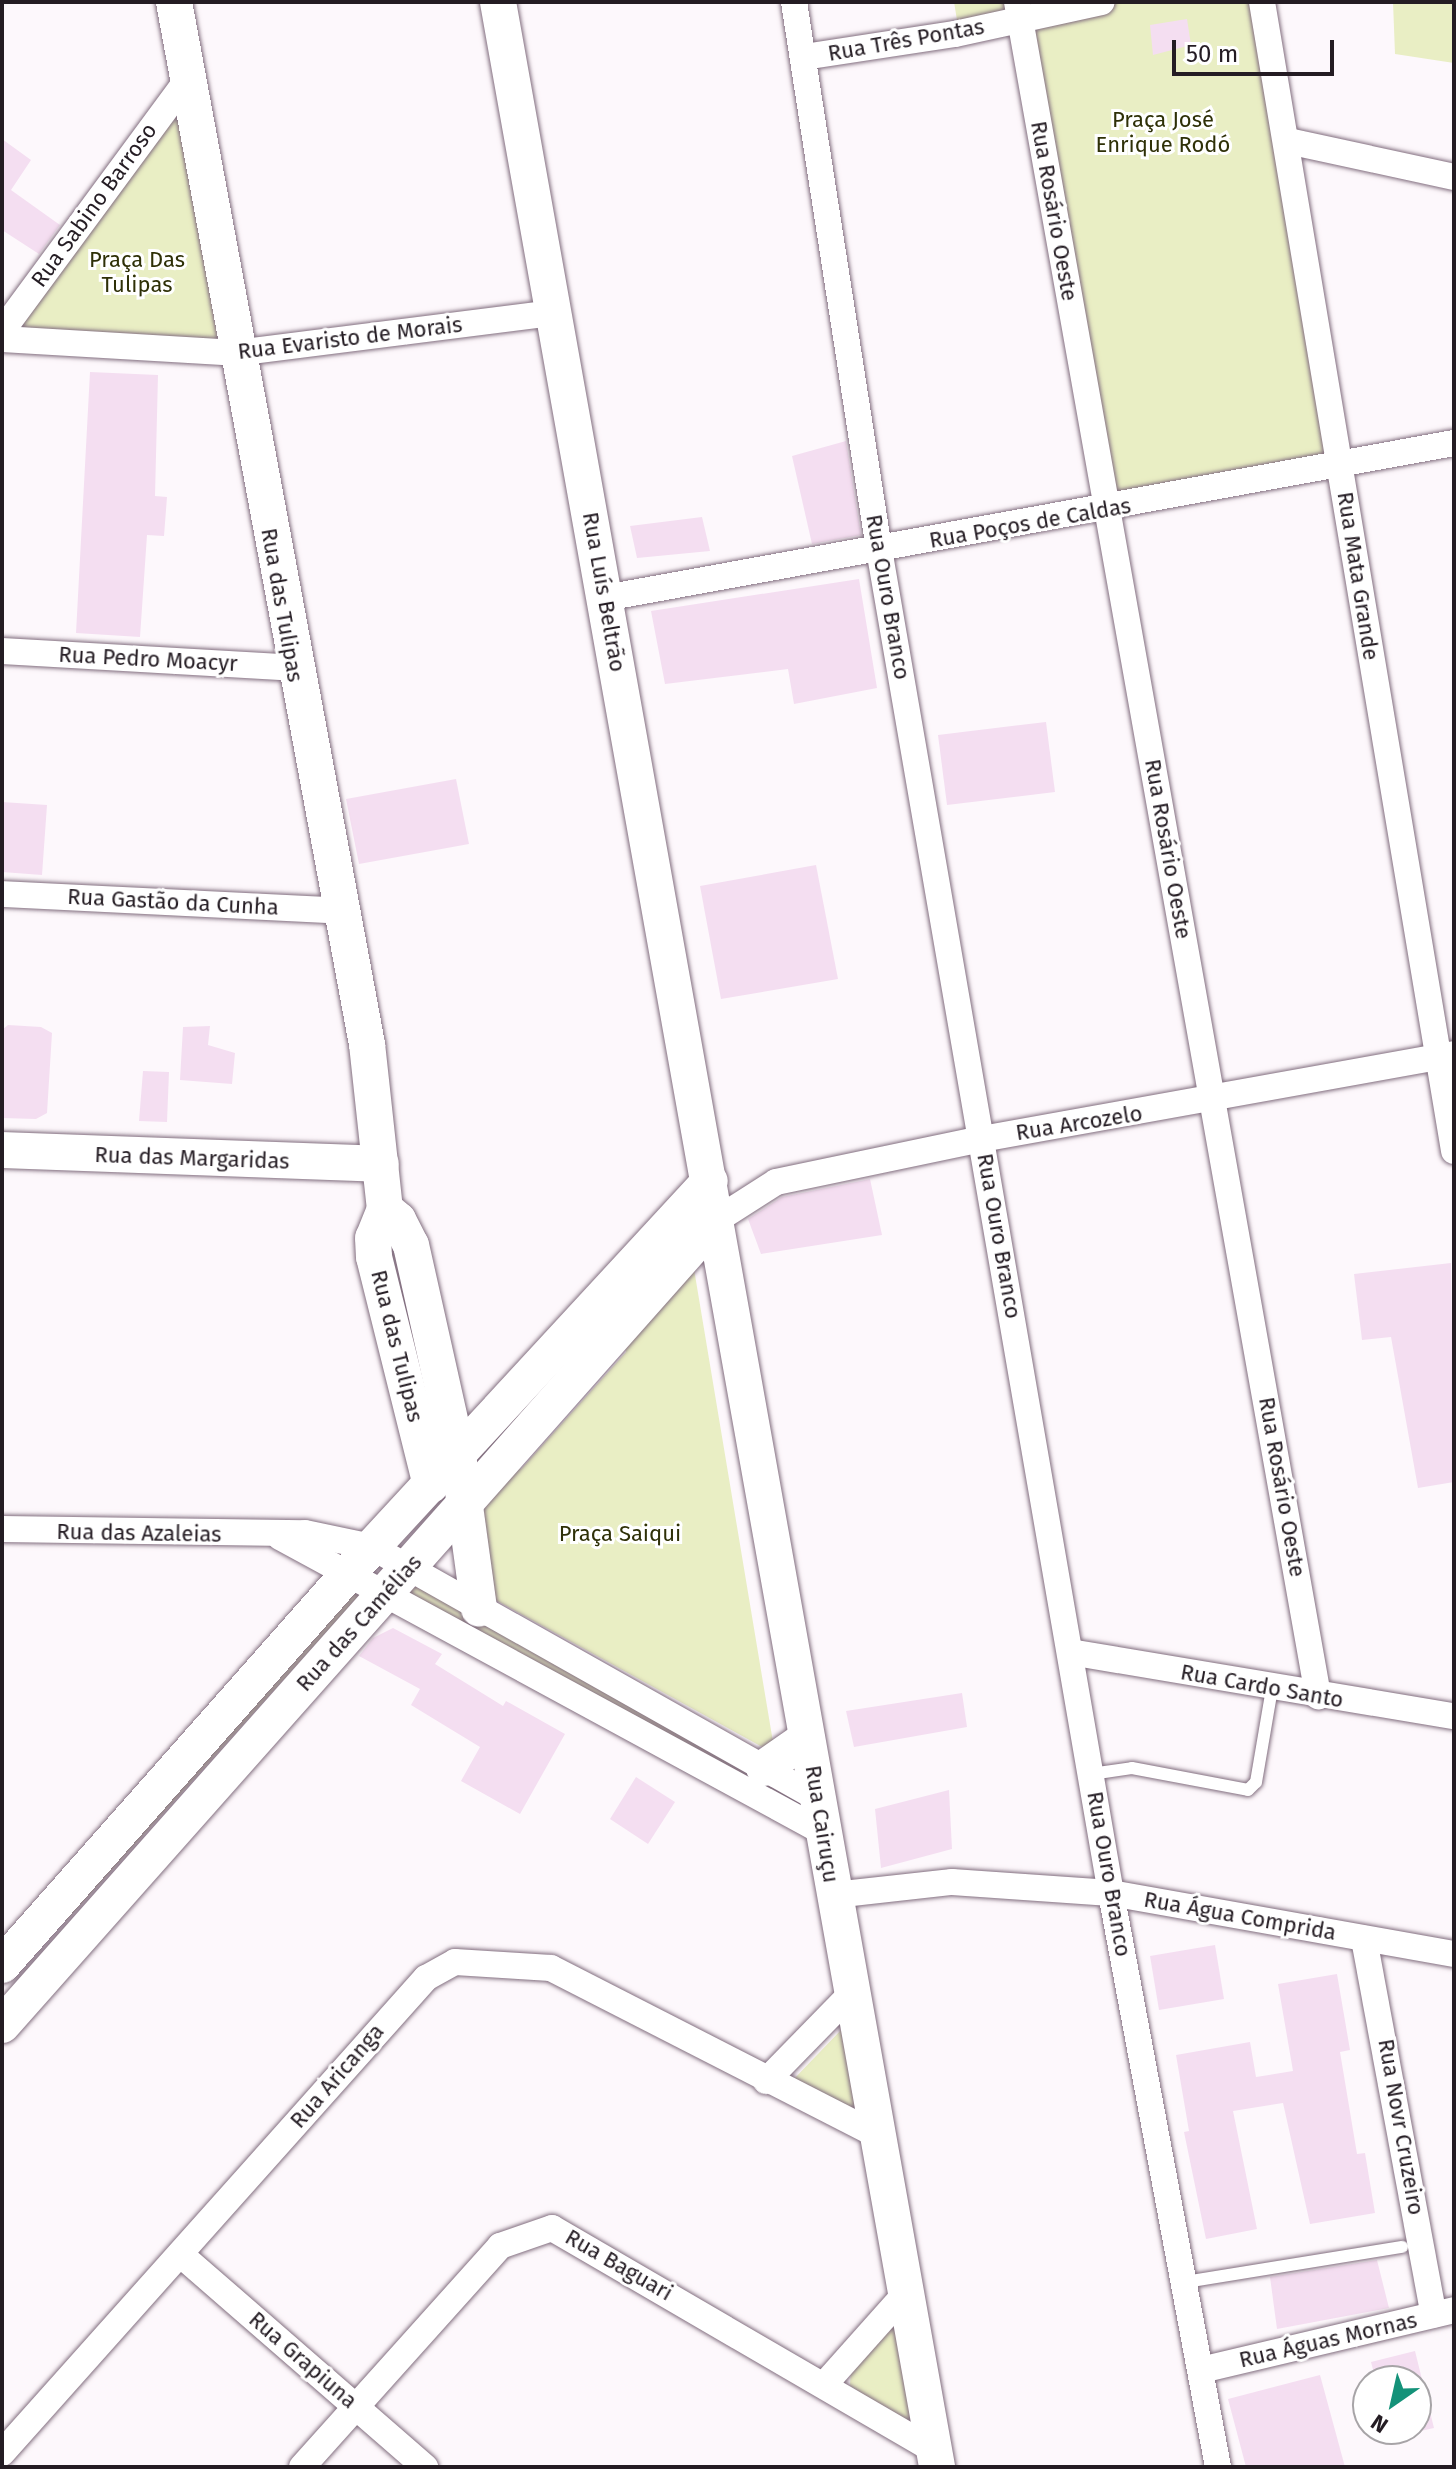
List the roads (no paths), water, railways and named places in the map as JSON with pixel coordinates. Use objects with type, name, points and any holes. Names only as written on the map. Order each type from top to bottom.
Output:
[{"type":"street","name":"Rua das Tulipas","points":[[174,2],[294,668],[345,911],[385,1209],[373,1238],[374,1257],[431,1485]]},
{"type":"street","name":"Rua Luís Beltrão","points":[[498,2],[710,1181]]},
{"type":"street","name":"Rua Ouro Branco","points":[[794,2],[879,549],[1111,1893],[1218,2467]]},
{"type":"street","name":"Rua Três Pontas","points":[[804,57],[1019,11],[1102,2]]},
{"type":"street","name":"Rua Mata Grande","points":[[1262,2],[1288,141],[1339,461],[1445,1055],[1454,1151]]},
{"type":"street","name":"Rua Rosário Oeste","points":[[1019,11],[1111,509],[1318,1696]]},
{"type":"street","name":"Rua Sabino Barroso","points":[[2,331],[187,80]]},
{"type":"street","points":[[1288,141],[1454,177]]},
{"type":"street","name":"Rua Evaristo de Morais","points":[[2,339],[236,353],[554,313]]},
{"type":"street","name":"Rua Poços de Caldas","points":[[605,598],[1111,509],[1339,461],[1454,443]]},
{"type":"street","name":"Rua Pedro Moacyr","points":[[2,651],[294,668]]},
{"type":"street","name":"Rua Gastão da Cunha","points":[[2,894],[345,911]]},
{"type":"street","name":"Rua Arcozelo","points":[[715,1221],[776,1182],[982,1139],[1215,1101],[1445,1055]]},
{"type":"street","name":"Rua das Margaridas","points":[[2,1150],[381,1164]]},
{"type":"street","name":"Rua Cairuçu","points":[[710,1181],[850,1995],[935,2459]]},
{"type":"street","name":"Rua das Camélias","points":[[9,1950],[360,1560],[710,1181]]},
{"type":"street","name":"Rua das Tulipas","points":[[385,1209],[411,1245],[458,1455],[479,1609]]},
{"type":"street","name":"Rua das Camélias","points":[[2,2025],[715,1221]]},
{"type":"street","name":"Rua das Azaleias","points":[[2,1529],[327,1535],[360,1560]]},
{"type":"street","points":[[360,1560],[397,1580],[597,1709],[821,1816]]},
{"type":"street","points":[[397,1580],[479,1609],[764,1768],[821,1816]]},
{"type":"street","name":"Rua Cardo Santo","points":[[1070,1652],[1318,1696],[1454,1716]]},
{"type":"street","points":[[597,1709],[611,1683]]},
{"type":"street","points":[[764,1768],[807,1738]]},
{"type":"street","name":"Rua Água Comprida","points":[[834,1895],[952,1882],[1111,1893],[1454,1954]]},
{"type":"street","points":[[9,1950],[77,1939]]},
{"type":"street","name":"Rua Novr Cruzeiro","points":[[1364,1939],[1444,2313]]},
{"type":"street","name":"Rua Aricanga","points":[[2,2453],[426,1978],[455,1962],[551,1968],[766,2081],[878,2135]]},
{"type":"street","points":[[766,2081],[850,1995]]},
{"type":"street","name":"Rua Baguari","points":[[302,2467],[500,2246],[552,2228],[824,2385],[935,2459]]},
{"type":"street","name":"Rua Grapiuna","points":[[180,2254],[425,2467]]},
{"type":"street","points":[[824,2385],[906,2293]]},
{"type":"street","name":"Rua Águas Mornas","points":[[1201,2370],[1444,2313]]},
{"type":"lane","points":[[1091,1774],[1132,1768],[1248,1790],[1256,1782],[1272,1688]]},
{"type":"lane","points":[[1185,2282],[1402,2247]]},
{"type":"park label","name":"Praça José Enrique Rodó","points":[[1163,132]]},
{"type":"park label","name":"Praça Das Tulipas","points":[[137,272]]},
{"type":"park label","name":"Praça Saiqui","points":[[620,1534]]}]
